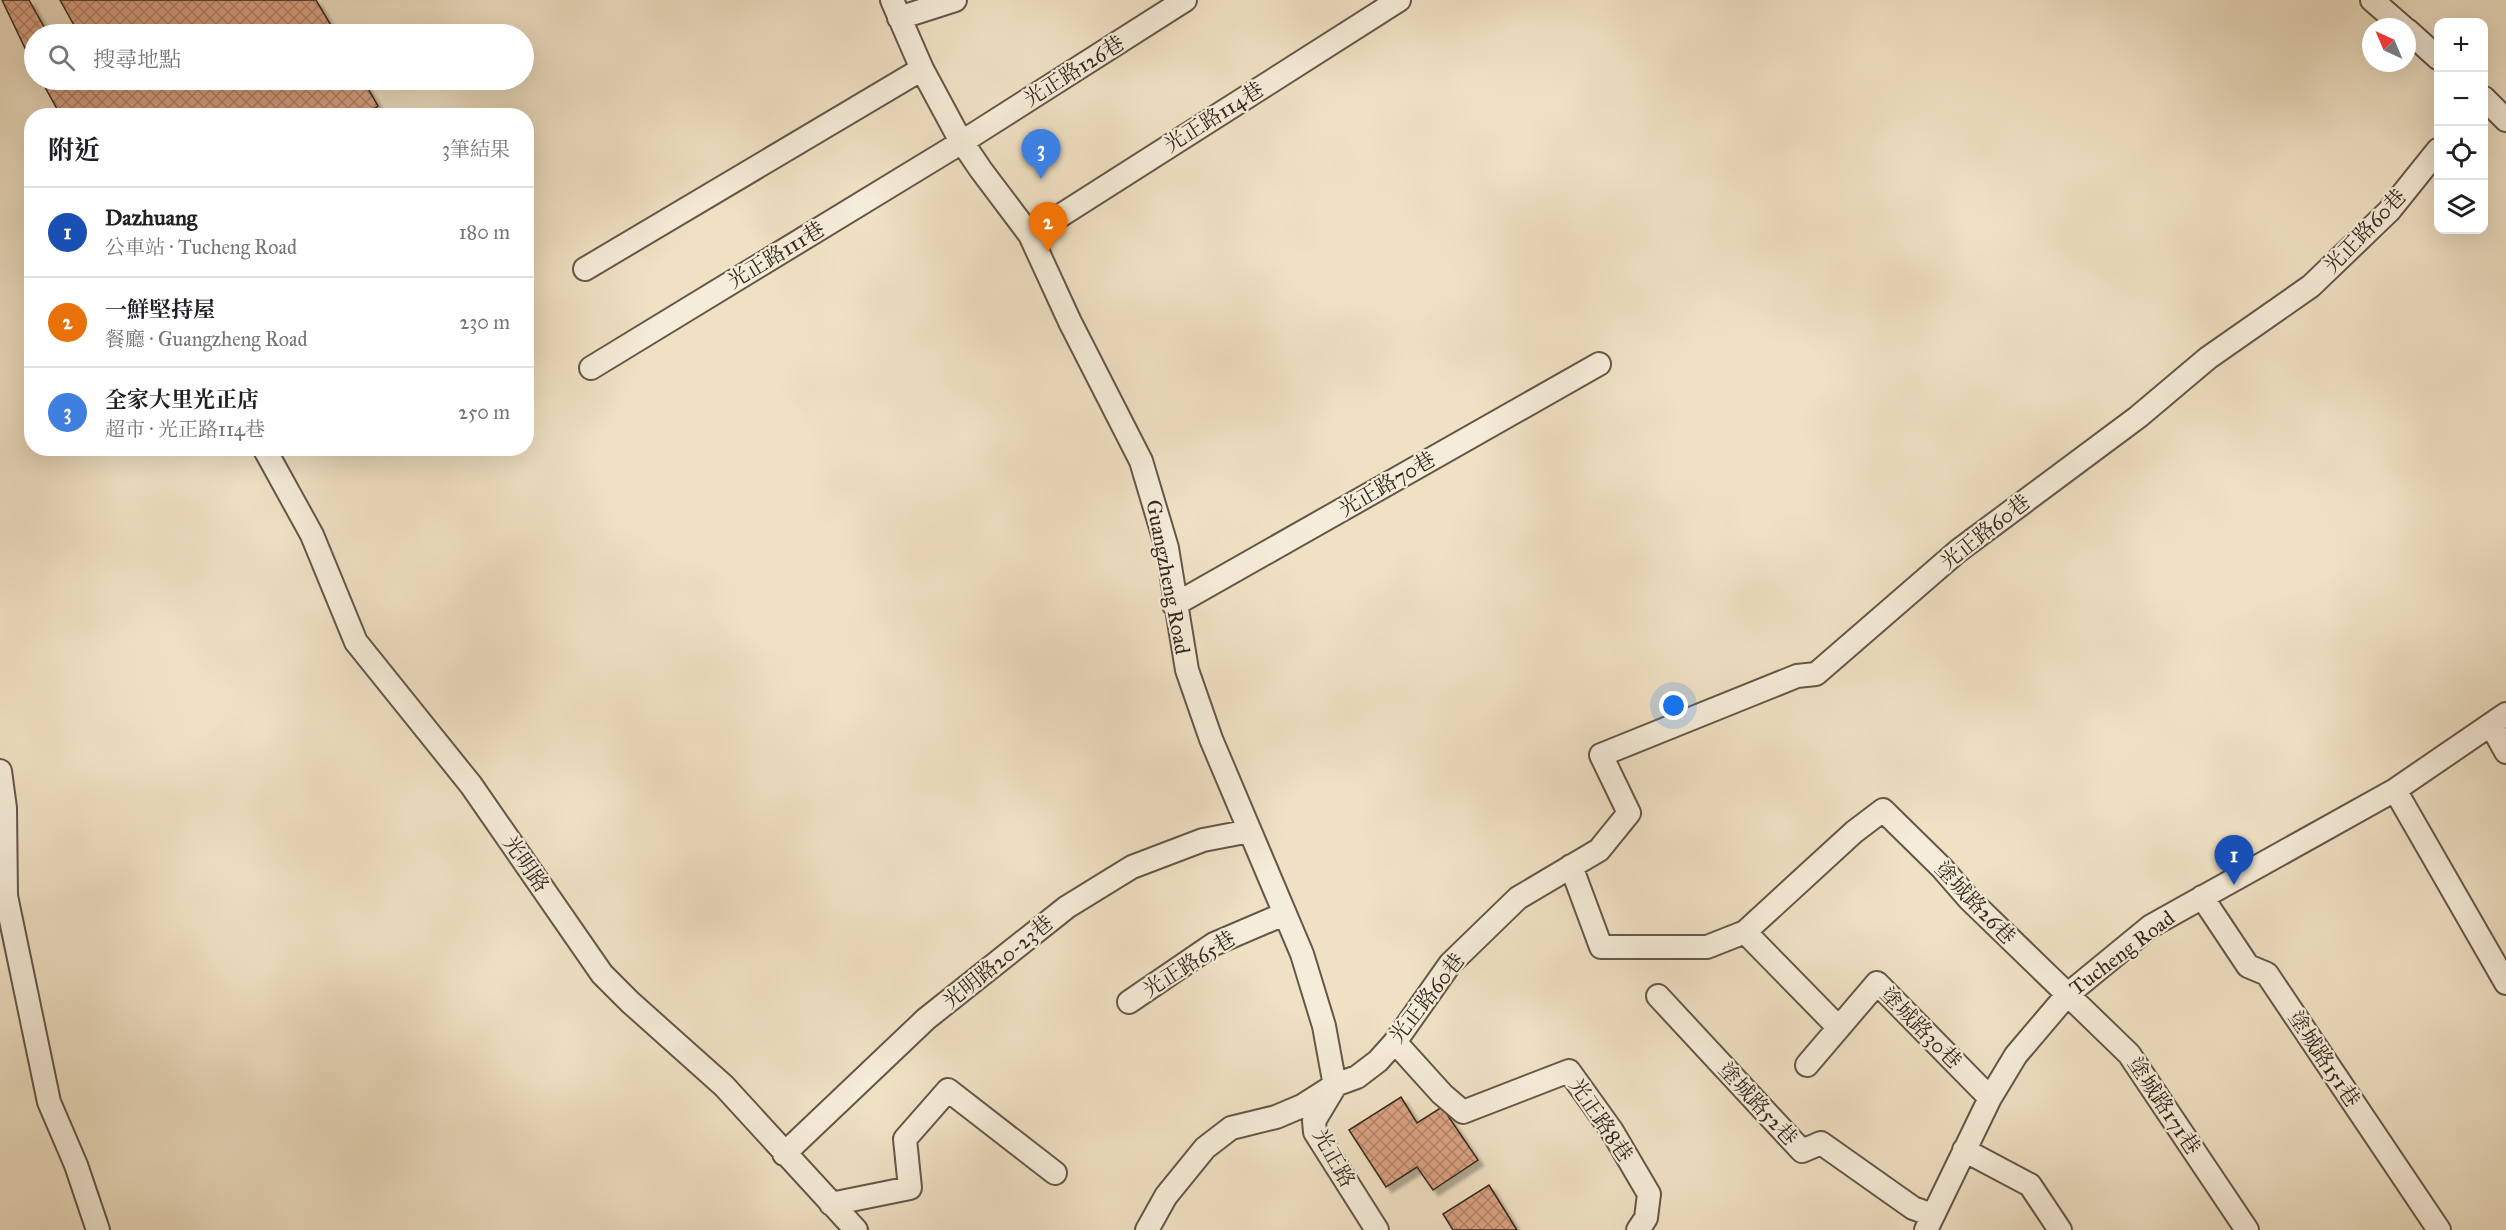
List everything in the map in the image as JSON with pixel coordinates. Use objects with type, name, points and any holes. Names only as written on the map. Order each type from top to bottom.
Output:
[{"type":"street","points":[[896,9],[955,0]]},
{"type":"street","name":"光正路126巷","points":[[962,142],[1185,0]]},
{"type":"street","name":"光正路114巷","points":[[1029,235],[1399,0]]},
{"type":"street","points":[[2372,0],[2393,18]]},
{"type":"street","name":"Guangzheng Road","points":[[896,9],[922,69],[962,142],[1029,235],[1141,461],[1167,548],[1174,605],[1187,670],[1211,739],[1302,954],[1324,1026],[1335,1085]]},
{"type":"street","points":[[2416,38],[2434,54]]},
{"type":"street","points":[[585,268],[922,69]]},
{"type":"street","points":[[2488,102],[2506,120]]},
{"type":"street","name":"光正路111巷","points":[[591,368],[962,142]]},
{"type":"street","name":"光正路60巷","points":[[1147,1230],[1166,1196],[1205,1148],[1231,1128],[1276,1117],[1302,1106],[1335,1085],[1358,1077],[1378,1061],[1395,1042],[1450,964],[1518,898],[1599,850],[1629,813],[1601,754],[1797,676],[1816,674],[1958,551],[2138,417],[2208,358],[2311,286],[2388,211],[2434,156]]},
{"type":"street","name":"光正路70巷","points":[[1174,605],[1599,364]]},
{"type":"street","name":"光明路","points":[[268,456],[312,536],[356,642],[471,785],[602,974],[724,1086],[856,1230]]},
{"type":"street","points":[[2498,720],[2506,752]]},
{"type":"street","name":"Tucheng Road","points":[[1929,1222],[1990,1098],[2016,1055],[2067,995],[2151,926],[2395,790],[2498,720]]},
{"type":"street","points":[[0,771],[5,808],[6,897],[49,1102],[99,1230]]},
{"type":"street","points":[[2395,790],[2506,983]]},
{"type":"street","name":"塗城路26巷","points":[[1745,932],[1854,832],[1884,810],[1942,868],[1969,899],[2067,995]]},
{"type":"street","name":"光明路20-23巷","points":[[784,1154],[926,1019],[1067,907],[1132,867],[1203,840],[1250,831]]},
{"type":"street","points":[[1571,866],[1601,947],[1707,947],[1745,932],[1838,1027]]},
{"type":"street","name":"塗城路151巷","points":[[2202,897],[2248,966],[2267,974],[2439,1230]]},
{"type":"street","name":"光正路65巷","points":[[1129,1002],[1214,944],[1284,914]]},
{"type":"street","name":"塗城路30巷","points":[[1807,1065],[1877,983],[1990,1098]]},
{"type":"street","name":"塗城路171巷","points":[[2067,995],[2129,1054],[2247,1230]]},
{"type":"street","name":"塗城路52巷","points":[[1658,996],[1802,1151],[1821,1143],[1913,1208],[1929,1222]]},
{"type":"street","name":"光正路8巷","points":[[1395,1042],[1442,1094],[1463,1112],[1569,1071],[1612,1131],[1649,1194],[1646,1218],[1638,1230]]},
{"type":"street","name":"光正路","points":[[1335,1085],[1314,1121],[1315,1132],[1377,1230]]},
{"type":"street","points":[[831,1204],[910,1188],[905,1139],[948,1090],[1055,1173]]},
{"type":"street","points":[[1964,1150],[2031,1185],[2060,1230]]},
{"type":"building","points":[[2,0],[29,0],[42,24],[24,24],[24,46]]},
{"type":"building","points":[[60,0],[316,0],[330,24],[73,24]]},
{"type":"building","points":[[47,90],[369,90],[378,106],[375,108],[57,108]]},
{"type":"building","points":[[1401,1097],[1417,1123],[1442,1107],[1478,1160],[1433,1190],[1417,1167],[1386,1187],[1349,1130]]},
{"type":"building","points":[[1489,1185],[1517,1230],[1453,1230],[1443,1214]]},
{"type":"place","name":"全家大里光正店","points":[[1041,179]]},
{"type":"place","name":"一鮮堅持屋","points":[[1048,252]]},
{"type":"place","name":"Dazhuang","points":[[2234,885]]}]
